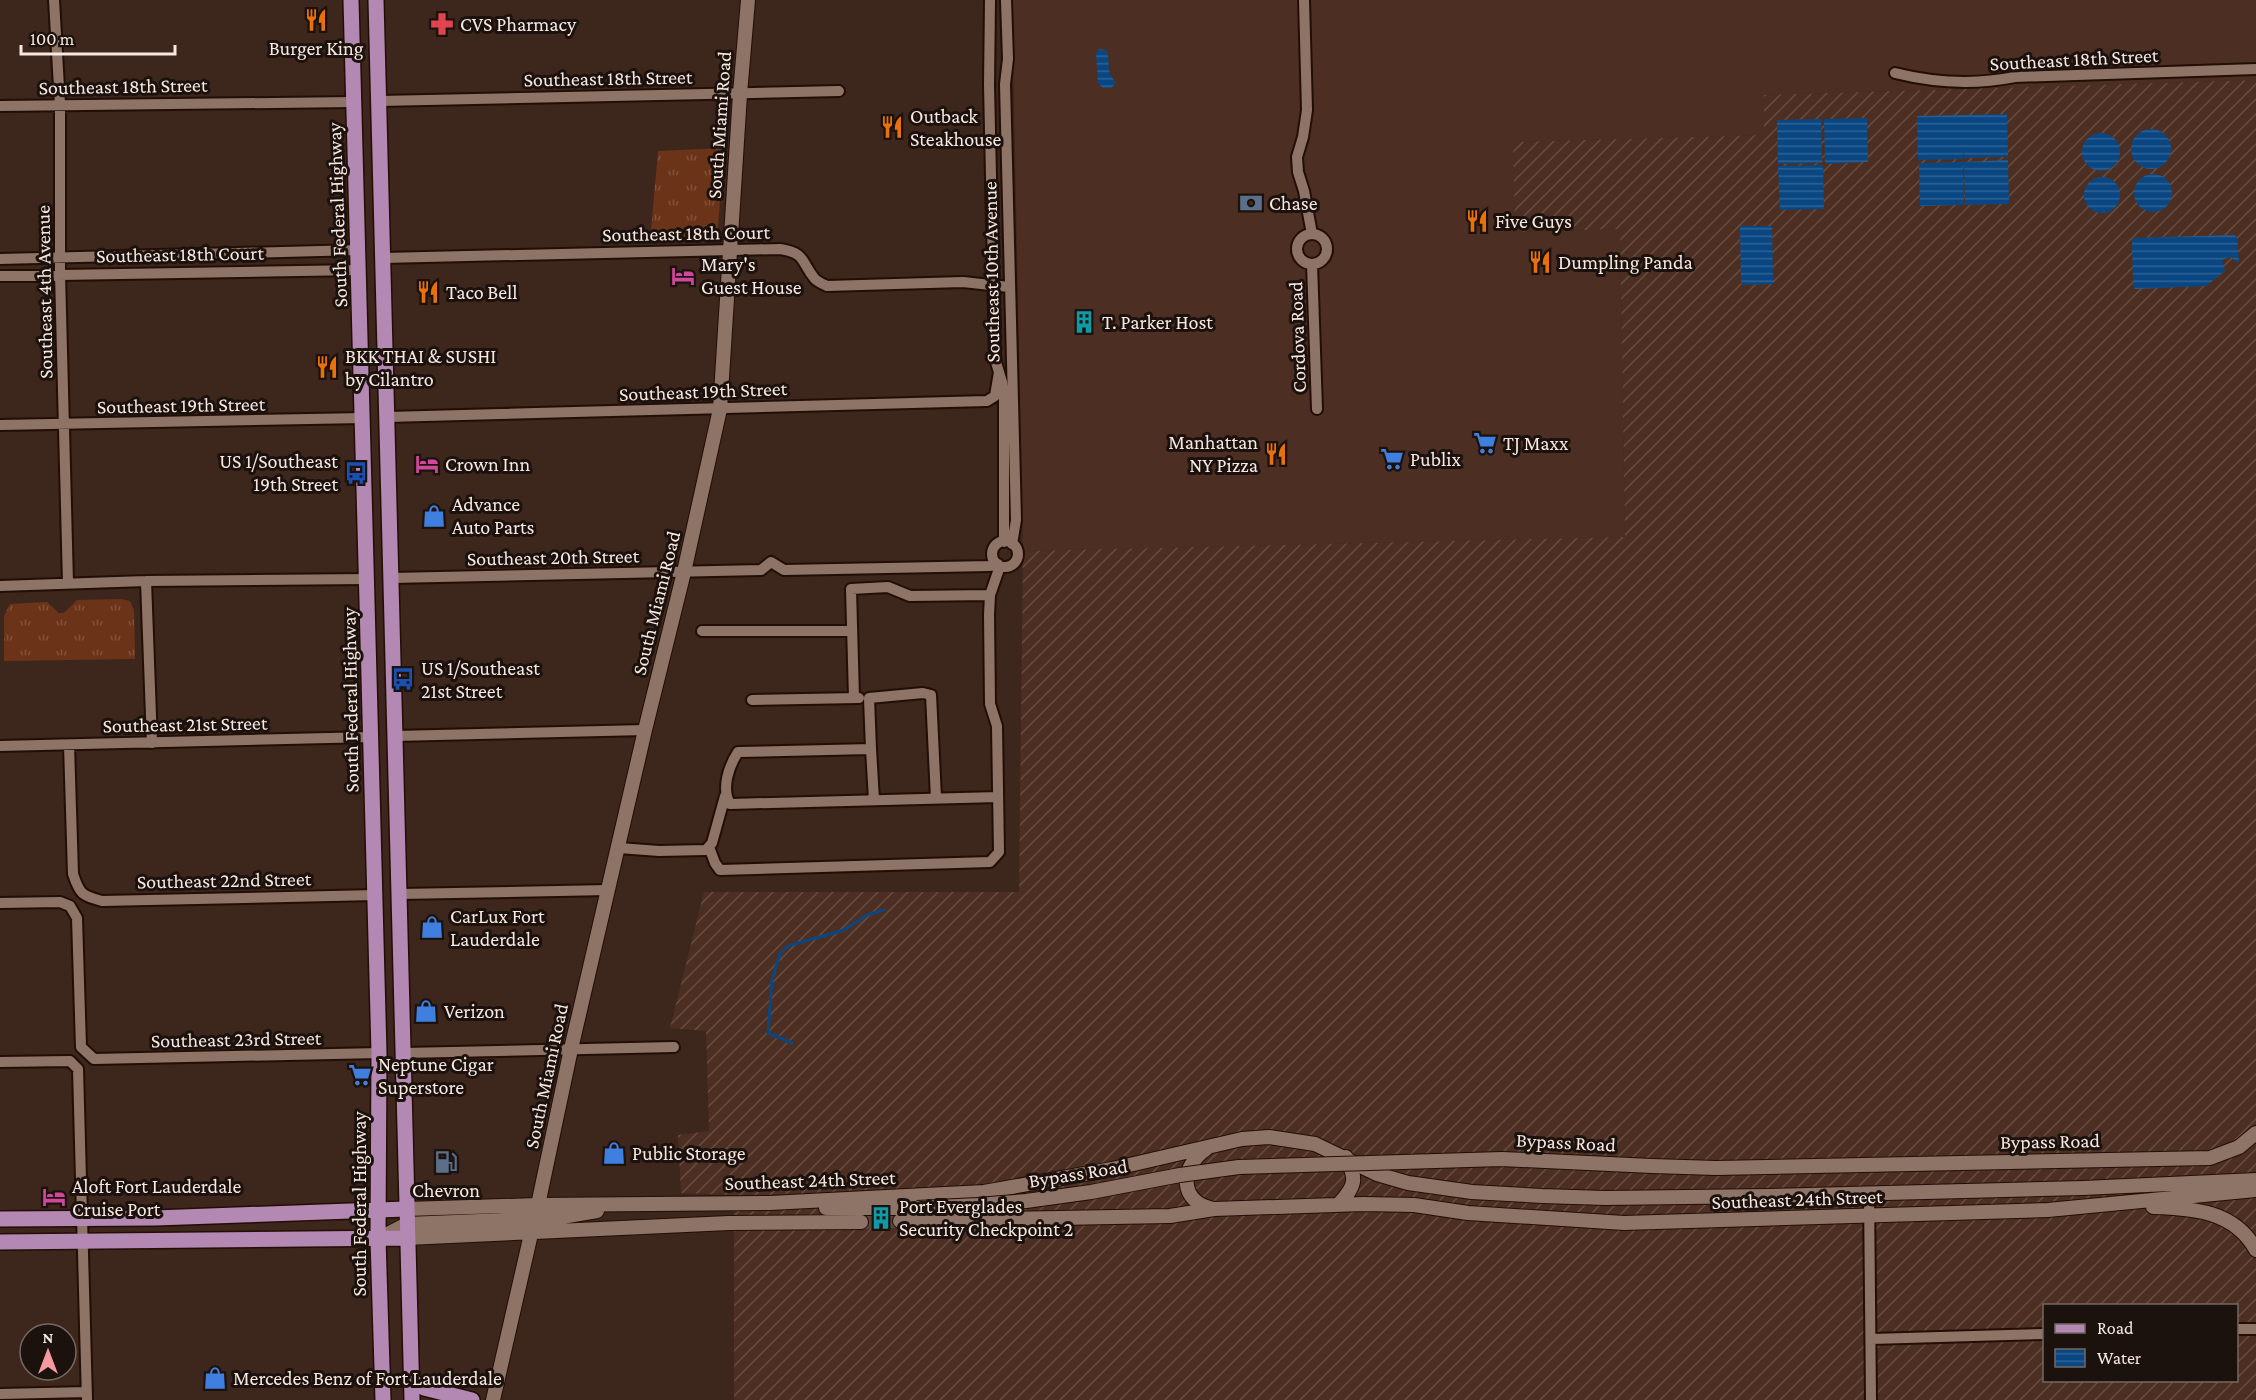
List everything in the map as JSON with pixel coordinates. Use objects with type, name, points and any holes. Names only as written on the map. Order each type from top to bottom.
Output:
[{"type":"main road","name":"South Federal Highway","points":[[351,0],[376,895],[379,1053],[378,1239],[382,1400]]},
{"type":"main road","points":[[376,0],[412,1400]]},
{"type":"main road","points":[[358,225],[372,248],[383,258]]},
{"type":"main road","points":[[359,250],[384,286]]},
{"type":"main road","points":[[367,543],[377,565],[392,578]]},
{"type":"main road","points":[[368,579],[382,590],[392,606]]},
{"type":"main road","points":[[374,869],[390,888],[399,894]]},
{"type":"main road","points":[[376,895],[392,909],[399,921]]},
{"type":"main road","points":[[0,1219],[167,1218],[379,1209],[407,1224]]},
{"type":"main road","points":[[0,1242],[378,1239],[407,1224]]},
{"type":"main road","points":[[411,1381],[424,1388],[471,1400]]},
{"type":"street","name":"Southeast 4th Avenue","points":[[54,0],[60,105],[60,274],[68,584]]},
{"type":"street","name":"South Miami Road","points":[[538,1205],[720,409],[748,0]]},
{"type":"street","name":"Southeast 10th Avenue","points":[[990,0],[989,85],[995,359],[1004,397],[1008,543]]},
{"type":"street","name":"Southeast 10th Avenue","points":[[1006,0],[1007,210],[1016,520],[1008,543]]},
{"type":"street","points":[[1304,0],[1307,110],[1303,138],[1297,157],[1298,172],[1305,191],[1312,234]]},
{"type":"street","name":"Southeast 18th Street","points":[[1895,73],[1919,79],[1972,82],[2015,77],[2256,69]]},
{"type":"street","name":"Southeast 18th Street","points":[[379,101],[838,91]]},
{"type":"street","name":"Southeast 18th Street","points":[[0,106],[354,102]]},
{"type":"street","points":[[992,210],[1007,210]]},
{"type":"street","points":[[1312,234],[1322,238],[1326,249],[1322,259],[1312,264],[1301,259],[1297,249],[1301,238],[1312,234]]},
{"type":"street","name":"Southeast 18th Court","points":[[383,258],[780,249],[793,251],[805,261],[816,280],[827,286],[963,282],[1009,287]]},
{"type":"street","name":"Southeast 18th Court","points":[[0,259],[359,250]]},
{"type":"street","name":"Cordova Road","points":[[1312,264],[1317,409]]},
{"type":"street","name":"Southeast 18th Court","points":[[0,276],[360,270]]},
{"type":"street","name":"Southeast 19th Street","points":[[387,417],[987,401],[996,396],[999,372]]},
{"type":"street","name":"Southeast 19th Street","points":[[0,425],[364,418]]},
{"type":"street","name":"Southeast 10th Avenue","points":[[1008,543],[1018,551],[1017,559],[1011,566],[999,565],[994,559],[993,551],[997,545],[1008,543]]},
{"type":"street","name":"Southeast 20th Street","points":[[392,578],[761,570],[771,562],[784,570],[999,565]]},
{"type":"street","name":"Southeast 10th Avenue","points":[[709,847],[720,870],[990,862],[999,852],[997,726],[990,704],[990,595],[999,565]]},
{"type":"street","points":[[0,586],[146,581],[368,579]]},
{"type":"street","points":[[146,581],[152,743]]},
{"type":"street","points":[[854,698],[851,589],[888,587],[910,596],[990,595]]},
{"type":"street","points":[[702,632],[852,632]]},
{"type":"street","points":[[752,700],[868,698],[923,693],[931,696],[936,798]]},
{"type":"street","points":[[868,698],[874,800]]},
{"type":"street","points":[[395,736],[645,730]]},
{"type":"street","name":"Southeast 21st Street","points":[[0,746],[372,737]]},
{"type":"street","name":"Southeast 22nd Street","points":[[69,745],[73,874],[83,896],[102,901],[376,895]]},
{"type":"street","points":[[619,848],[706,850],[712,843],[725,796],[726,781],[733,759],[738,752],[872,749]]},
{"type":"street","points":[[725,796],[730,804],[998,797]]},
{"type":"street","points":[[399,894],[609,890]]},
{"type":"street","name":"Southeast 23rd Street","points":[[0,903],[60,902],[70,906],[78,918],[81,1047],[94,1059],[379,1053]]},
{"type":"street","points":[[403,1053],[674,1047]]},
{"type":"street","points":[[0,1062],[70,1061],[78,1069],[87,1396],[0,1394]]},
{"type":"street","name":"Bypass Road","points":[[770,1203],[805,1208],[870,1209],[977,1205],[1091,1192],[1180,1175],[1239,1167],[1502,1159],[1716,1168],[2210,1158],[2239,1147],[2256,1133]]},
{"type":"street","name":"Southeast 24th Street","points":[[407,1224],[538,1205],[770,1203],[984,1192],[1112,1169],[1242,1139],[1269,1137],[1315,1144],[1377,1173],[1408,1183],[1472,1192],[1542,1196],[1605,1198],[1767,1196],[2083,1188],[2256,1180]]},
{"type":"street","points":[[1210,1146],[1196,1156],[1187,1169],[1186,1184],[1193,1199],[1206,1208],[1214,1209]]},
{"type":"street","points":[[1339,1204],[1350,1192],[1354,1183],[1346,1157]]},
{"type":"street","points":[[1985,1189],[1986,1212]]},
{"type":"street","name":"Southeast 24th Street","points":[[900,1221],[1170,1216],[1214,1209],[1339,1204],[1414,1205],[1468,1213],[1624,1223],[2048,1210],[2256,1190]]},
{"type":"street","points":[[1869,1193],[1871,1400]]},
{"type":"street","points":[[1514,1216],[1525,1210],[1545,1210],[1549,1205],[1548,1200],[1542,1196]]},
{"type":"street","points":[[1767,1196],[1768,1219]]},
{"type":"street","points":[[1572,1220],[1586,1205],[1605,1198]]},
{"type":"street","points":[[407,1224],[556,1218],[641,1204]]},
{"type":"street","points":[[670,1204],[672,1220],[680,1225]]},
{"type":"street","points":[[2101,1205],[2176,1207],[2214,1214],[2238,1228],[2256,1250]]},
{"type":"street","name":"Bypass Road","points":[[729,1223],[870,1209]]},
{"type":"street","name":"Southeast 24th Street","points":[[407,1224],[531,1234],[567,1229],[729,1223],[861,1222]]},
{"type":"street","points":[[494,1400],[531,1234]]},
{"type":"street","points":[[2238,1329],[2256,1329]]},
{"type":"street","points":[[1871,1339],[2043,1335]]},
{"type":"shaded area","points":[[1012,0],[2256,0],[2256,80],[1764,95],[1765,135],[1513,142],[1515,232],[1620,229],[1625,537],[1023,551]]},
{"type":"shaded area","points":[[2256,80],[2256,1400],[734,1400],[734,1195],[681,1193],[678,1135],[709,1131],[706,1031],[670,1028],[704,892],[1019,892],[1023,551],[1625,537],[1620,229],[1515,232],[1513,142],[1764,135],[1764,95]]},
{"type":"green space","points":[[724,148],[717,240],[650,241],[658,151]]},
{"type":"green space","points":[[121,599],[130,601],[134,610],[135,659],[4,661],[4,616],[10,604],[47,602],[59,613],[64,613],[77,600]]},
{"type":"water","points":[[1099,49],[1106,50],[1108,55],[1109,70],[1116,83],[1111,88],[1103,88],[1098,83],[1096,54]]},
{"type":"water","points":[[2007,114],[2008,157],[1964,158],[1963,149],[1963,159],[1918,160],[1917,116]]},
{"type":"water","points":[[1867,118],[1868,162],[1825,164],[1824,119]]},
{"type":"water","points":[[1821,119],[1822,163],[1778,164],[1777,120]]},
{"type":"water","points":[[2151,129],[2165,135],[2171,149],[2165,163],[2151,169],[2137,163],[2131,149],[2137,135]]},
{"type":"water","points":[[2101,133],[2108,134],[2114,139],[2119,145],[2119,159],[2114,165],[2108,170],[2101,171],[2094,170],[2088,165],[2083,159],[2082,152],[2083,145],[2088,139],[2094,134]]},
{"type":"water","points":[[2008,160],[2009,204],[1965,205],[1964,162]]},
{"type":"water","points":[[1963,162],[1964,205],[1920,206],[1919,163]]},
{"type":"water","points":[[1823,165],[1824,209],[1780,210],[1778,166]]},
{"type":"water","points":[[2153,174],[2167,179],[2172,193],[2167,207],[2153,212],[2139,207],[2134,193],[2139,179]]},
{"type":"water","points":[[2102,177],[2115,182],[2120,195],[2115,208],[2102,213],[2089,208],[2084,195],[2089,182]]},
{"type":"water","points":[[1740,226],[1772,226],[1773,284],[1741,285]]},
{"type":"water","points":[[2234,235],[2237,237],[2238,263],[2231,257],[2222,260],[2225,271],[2206,286],[2135,289],[2133,286],[2132,240],[2134,238]]},
{"type":"waterway","points":[[792,1043],[768,1033],[772,980],[780,954],[788,946],[844,930],[867,915],[884,910]]},
{"type":"tunnel","points":[[861,1222],[900,1221]]},
{"type":"place","name":"Burger King","points":[[316,20]]},
{"type":"place","name":"CVS Pharmacy","points":[[442,24]]},
{"type":"place","name":"Outback Steakhouse","points":[[892,127]]},
{"type":"place","name":"Chase","points":[[1251,203]]},
{"type":"place","name":"Five Guys","points":[[1477,221]]},
{"type":"place","name":"Dumpling Panda","points":[[1540,262]]},
{"type":"place","name":"Mary's Guest House","points":[[683,276]]},
{"type":"place","name":"Taco Bell","points":[[428,292]]},
{"type":"place","name":"T. Parker Host","points":[[1084,322]]},
{"type":"place","name":"BKK THAI & SUSHI by Cilantro","points":[[327,367]]},
{"type":"place","name":"TJ Maxx","points":[[1485,443]]},
{"type":"place","name":"Manhattan NY Pizza","points":[[1276,454]]},
{"type":"place","name":"Publix","points":[[1392,459]]},
{"type":"place","name":"Crown Inn","points":[[427,464]]},
{"type":"place","name":"US 1/Southeast 19th Street","points":[[356,473]]},
{"type":"place","name":"Advance Auto Parts","points":[[434,516]]},
{"type":"place","name":"US 1/Southeast 21st Street","points":[[403,679]]},
{"type":"place","name":"CarLux Fort Lauderdale","points":[[432,927]]},
{"type":"place","name":"Verizon","points":[[426,1011]]},
{"type":"place","name":"Neptune Cigar Superstore","points":[[360,1075]]},
{"type":"place","name":"Public Storage","points":[[614,1153]]},
{"type":"place","name":"Chevron","points":[[446,1162]]},
{"type":"place","name":"Aloft Fort Lauderdale Cruise Port","points":[[54,1197]]},
{"type":"place","name":"Port Everglades Security Checkpoint 2","points":[[881,1218]]},
{"type":"place","name":"Mercedes Benz of Fort Lauderdale","points":[[215,1378]]}]
